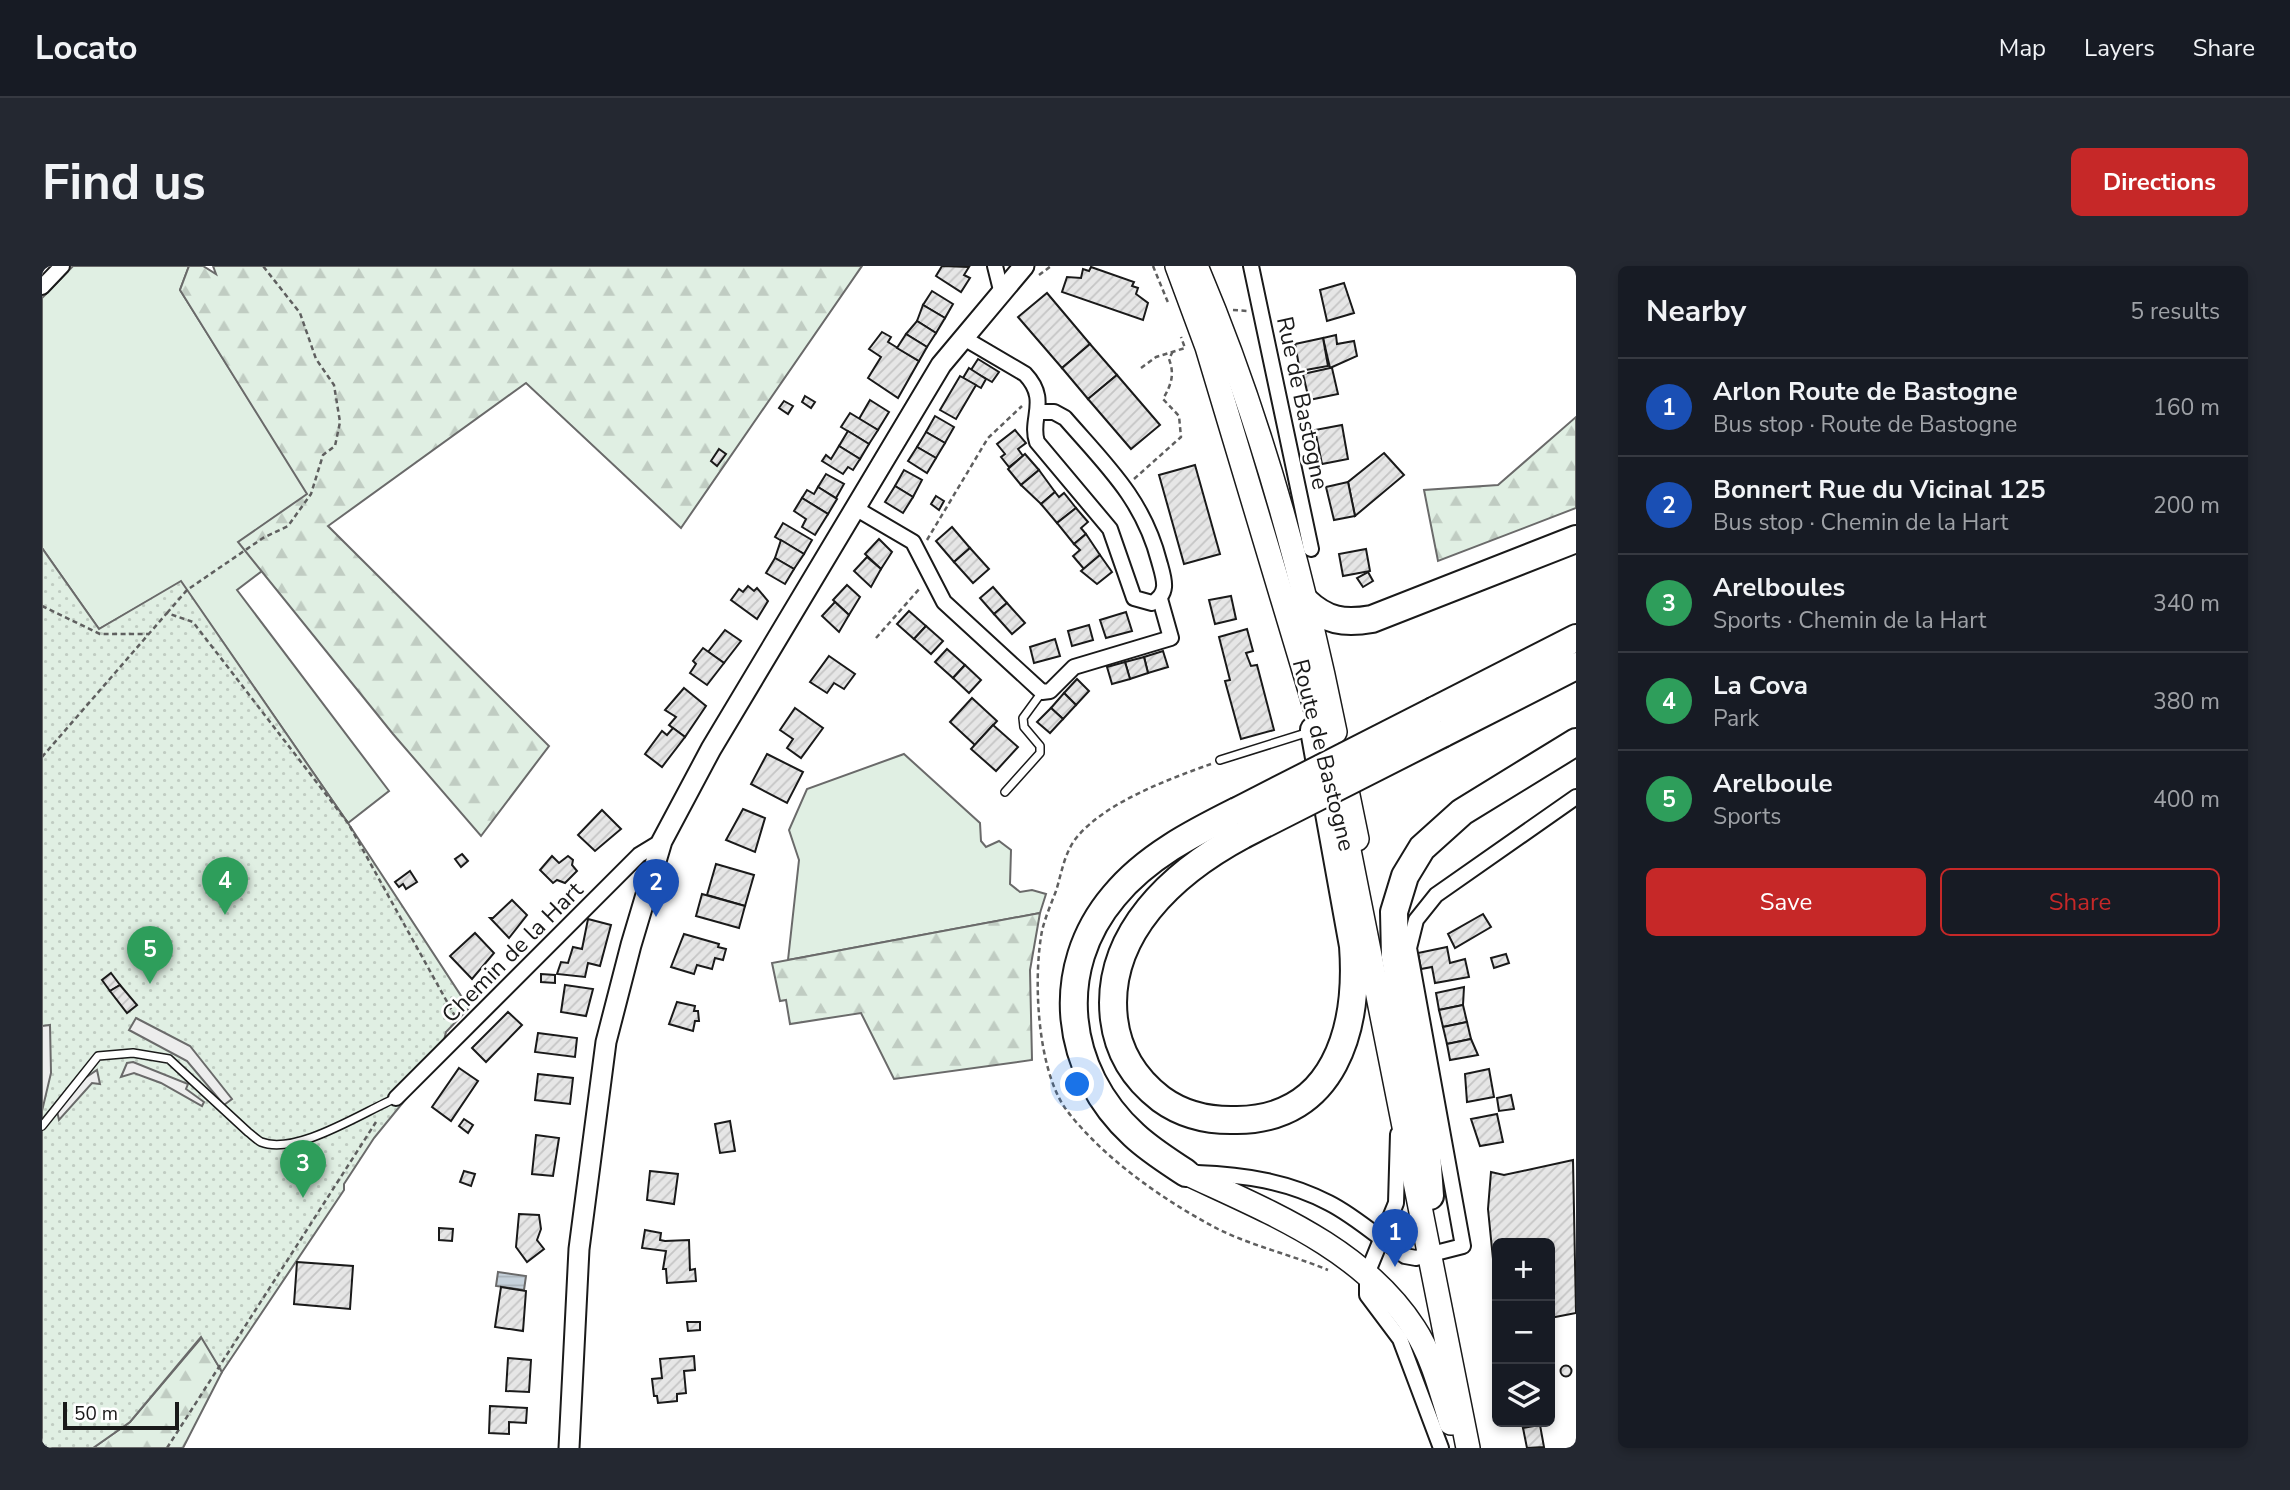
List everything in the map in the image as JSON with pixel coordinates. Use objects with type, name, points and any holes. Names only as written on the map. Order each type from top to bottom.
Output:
[{"type":"highway","points":[[1305,601],[1331,620],[1372,620],[1576,539]]},
{"type":"highway","points":[[1186,1173],[1134,1135],[1113,1113],[1082,1060],[1073,1022],[1075,976],[1080,954],[1090,933],[1115,894],[1164,852],[1240,823],[1438,722],[1576,638]]},
{"type":"highway","points":[[1438,722],[1576,666]]},
{"type":"highway","points":[[1240,823],[1142,917],[1128,939],[1114,984],[1116,1033],[1131,1069],[1163,1100],[1185,1113],[1216,1121],[1246,1120],[1289,1108],[1321,1084],[1332,1070],[1348,1033],[1355,974],[1353,946],[1314,730]]},
{"type":"highway","points":[[1430,1196],[1427,1152],[1395,957],[1394,912],[1405,876],[1422,848],[1462,812],[1576,742]]},
{"type":"main road","name":"Route de Bastogne","points":[[1177,266],[1183,276],[1207,347],[1308,691],[1327,747],[1399,1094],[1484,1448]]},
{"type":"main road","name":"Route de Bastogne","points":[[1196,266],[1228,343],[1259,434],[1317,641],[1419,1153],[1430,1196],[1436,1253],[1468,1448]]},
{"type":"main road","points":[[1308,691],[1314,730]]},
{"type":"main road","points":[[1186,1173],[1296,1226],[1367,1274],[1416,1330],[1437,1378],[1459,1448]]},
{"type":"street","points":[[42,287],[62,266]]},
{"type":"street","points":[[995,266],[1001,290]]},
{"type":"street","points":[[569,1448],[579,1249],[606,1042],[662,841],[711,749],[941,365],[1001,290],[1024,266]]},
{"type":"street","name":"Rue de Bastogne","points":[[1251,266],[1311,549]]},
{"type":"street","points":[[962,337],[1025,374],[1032,381],[1039,412],[1035,429],[1037,442],[1110,529],[1135,598],[1152,603],[1165,591],[1165,581],[1151,531],[1125,486],[1065,418],[1054,412],[1039,412]]},
{"type":"street","points":[[855,508],[913,542],[943,602],[1042,692],[1050,691],[1074,667],[1171,638],[1160,598]]},
{"type":"street","points":[[1186,1173],[1238,1175],[1287,1185],[1331,1203],[1405,1256],[1436,1253],[1463,1246],[1409,948],[1416,920],[1436,895],[1576,797]]},
{"type":"street","name":"Chemin de la Hart","points":[[396,1098],[464,1033],[639,855],[662,841]]},
{"type":"street","points":[[1399,1094],[1396,1203],[1367,1274],[1367,1295],[1400,1339],[1441,1448]]},
{"type":"lane","points":[[1005,792],[1040,753],[1040,746],[1024,727],[1023,718],[1042,692]]},
{"type":"lane","points":[[1220,760],[1314,730]]},
{"type":"lane","points":[[42,1126],[98,1056],[133,1053],[169,1059],[261,1142],[281,1145],[300,1142],[396,1098]]},
{"type":"path","points":[[42,757],[187,590],[263,538],[288,526],[311,494],[323,455],[335,446],[340,422],[334,385],[316,359],[300,313],[263,266]]},
{"type":"path","points":[[1153,266],[1172,310]]},
{"type":"path","points":[[1141,368],[1173,351],[1185,348],[1178,328]]},
{"type":"path","points":[[1125,486],[1161,458],[1181,438],[1179,416],[1163,399],[1172,383],[1173,369],[1169,359],[1173,351]]},
{"type":"path","points":[[917,549],[929,537],[988,438],[1021,407],[1036,397]]},
{"type":"path","points":[[876,638],[931,576]]},
{"type":"path","points":[[42,606],[100,634],[148,634]]},
{"type":"path","points":[[167,613],[193,622],[348,823],[464,1033]]},
{"type":"path","points":[[167,1448],[368,1130],[396,1098]]},
{"type":"path","points":[[1132,1174],[1220,1230],[1332,1271]]},
{"type":"green space","points":[[73,266],[189,266],[180,290],[308,494],[239,542],[262,571],[237,590],[389,791],[348,823],[181,582],[99,629],[42,548],[42,298]]},
{"type":"green space","points":[[189,266],[203,266],[216,274],[213,266],[862,266],[681,528],[526,383],[328,526],[549,746],[481,836],[393,734],[238,542],[307,494],[180,290]]},
{"type":"green space","points":[[1576,417],[1576,508],[1438,561],[1424,490],[1498,485]]},
{"type":"green space","points":[[42,548],[99,629],[181,581],[348,823],[469,1008],[446,1032],[440,1057],[374,1138],[344,1184],[344,1190],[222,1372],[201,1337],[130,1422],[93,1448],[42,1448]]},
{"type":"green space","points":[[904,754],[980,823],[981,841],[986,847],[999,841],[1011,850],[1010,884],[1020,892],[1032,890],[1046,894],[1040,913],[788,960],[799,860],[789,830],[807,789]]},
{"type":"green space","points":[[1040,913],[1030,970],[1032,1060],[894,1079],[861,1013],[790,1024],[786,1000],[780,1001],[772,963]]},
{"type":"green space","points":[[202,1337],[222,1372],[183,1448],[93,1448],[130,1422]]},
{"type":"shaded area","points":[[136,1018],[190,1046],[232,1099],[224,1105],[187,1061],[129,1030]]},
{"type":"shaded area","points":[[50,1025],[51,1073],[42,1111],[42,1026]]},
{"type":"shaded area","points":[[133,1062],[188,1084],[186,1089],[204,1102],[202,1106],[161,1083],[134,1073],[121,1077],[127,1063]]},
{"type":"shaded area","points":[[97,1070],[100,1084],[92,1083],[59,1120],[57,1111],[85,1078]]},
{"type":"shaded area","points":[[498,1272],[526,1276],[524,1290],[496,1286]]},
{"type":"building","points":[[942,266],[969,267],[964,275],[970,278],[961,292],[936,276]]},
{"type":"building","points":[[1091,267],[1134,282],[1132,286],[1138,288],[1136,294],[1148,303],[1143,320],[1062,292],[1067,277],[1081,278],[1083,269],[1089,271]]},
{"type":"building","points":[[1344,283],[1354,313],[1327,321],[1320,290]]},
{"type":"building","points":[[932,291],[953,304],[945,318],[923,305]]},
{"type":"building","points":[[1047,293],[1090,344],[1062,368],[1018,317]]},
{"type":"building","points":[[923,305],[945,318],[936,333],[917,321]]},
{"type":"building","points":[[917,321],[936,333],[927,347],[906,334]]},
{"type":"building","points":[[882,332],[891,337],[888,342],[919,361],[898,398],[868,378],[881,357],[869,349]]},
{"type":"building","points":[[906,334],[927,347],[919,361],[897,348]]},
{"type":"building","points":[[1336,335],[1337,344],[1354,341],[1357,356],[1330,368],[1323,338]]},
{"type":"building","points":[[1323,338],[1328,366],[1300,371],[1295,344]]},
{"type":"building","points":[[1090,344],[1117,375],[1088,399],[1062,368]]},
{"type":"building","points":[[978,359],[999,372],[992,382],[971,370]]},
{"type":"building","points":[[969,368],[986,379],[981,388],[963,378]]},
{"type":"building","points":[[1332,368],[1338,394],[1309,400],[1303,374]]},
{"type":"building","points":[[1117,375],[1160,425],[1131,449],[1088,399]]},
{"type":"building","points":[[960,376],[976,385],[956,419],[940,410]]},
{"type":"building","points":[[805,396],[815,402],[811,408],[802,402]]},
{"type":"building","points":[[870,400],[889,412],[878,430],[859,419]]},
{"type":"building","points":[[784,401],[793,406],[788,414],[779,408]]},
{"type":"building","points":[[850,413],[878,430],[869,444],[841,427]]},
{"type":"building","points":[[935,416],[954,427],[945,443],[926,432]]},
{"type":"building","points":[[1342,425],[1348,459],[1322,464],[1315,430]]},
{"type":"building","points":[[1015,430],[1026,443],[1018,449],[1023,456],[1009,467],[1001,457],[1005,454],[997,444]]},
{"type":"building","points":[[848,431],[869,444],[860,459],[839,446]]},
{"type":"building","points":[[926,432],[945,443],[936,458],[917,447]]},
{"type":"building","points":[[839,446],[860,459],[853,470],[848,467],[843,474],[822,461],[826,455],[831,459]]},
{"type":"building","points":[[917,447],[936,458],[927,473],[908,461]]},
{"type":"building","points":[[719,449],[726,454],[717,466],[711,461]]},
{"type":"building","points":[[1384,453],[1404,475],[1355,516],[1348,482]]},
{"type":"building","points":[[1025,454],[1039,470],[1021,485],[1008,469]]},
{"type":"building","points":[[1195,465],[1220,554],[1184,564],[1159,475]]},
{"type":"building","points":[[904,470],[922,480],[913,497],[895,486]]},
{"type":"building","points":[[1039,470],[1055,492],[1041,504],[1021,485]]},
{"type":"building","points":[[826,474],[844,484],[836,498],[818,487]]},
{"type":"building","points":[[1348,482],[1355,516],[1334,520],[1326,487]]},
{"type":"building","points":[[895,486],[913,497],[903,513],[885,502]]},
{"type":"building","points":[[818,487],[837,499],[828,514],[802,498],[807,490],[814,494]]},
{"type":"building","points":[[1055,492],[1059,497],[1064,493],[1076,508],[1057,523],[1041,504]]},
{"type":"building","points":[[936,496],[944,501],[939,510],[931,504]]},
{"type":"building","points":[[802,498],[828,514],[815,535],[802,527],[806,519],[794,511]]},
{"type":"building","points":[[1076,508],[1088,522],[1081,528],[1086,534],[1074,544],[1057,523]]},
{"type":"building","points":[[783,523],[812,540],[804,554],[775,537]]},
{"type":"building","points":[[952,527],[970,548],[954,562],[936,541]]},
{"type":"building","points":[[1086,534],[1100,555],[1084,569],[1073,556],[1080,550],[1074,544]]},
{"type":"building","points":[[879,539],[892,552],[881,569],[865,554]]},
{"type":"building","points":[[781,540],[804,554],[794,569],[775,558]]},
{"type":"building","points":[[970,548],[989,569],[973,583],[954,562]]},
{"type":"building","points":[[1366,549],[1370,571],[1343,576],[1339,554]]},
{"type":"building","points":[[1100,555],[1112,572],[1097,584],[1081,571]]},
{"type":"building","points":[[867,557],[881,569],[871,587],[854,571]]},
{"type":"building","points":[[775,558],[794,569],[785,584],[766,573]]},
{"type":"building","points":[[1368,572],[1373,581],[1363,587],[1357,578]]},
{"type":"building","points":[[847,585],[860,597],[849,615],[833,600]]},
{"type":"building","points":[[748,586],[754,591],[757,588],[768,601],[757,619],[731,600],[739,589],[743,592]]},
{"type":"building","points":[[993,587],[1007,603],[994,614],[980,598]]},
{"type":"building","points":[[1231,596],[1236,619],[1215,624],[1209,600]]},
{"type":"building","points":[[835,602],[849,615],[839,632],[822,616]]},
{"type":"building","points":[[1007,603],[1025,623],[1012,634],[994,614]]},
{"type":"building","points":[[909,611],[926,626],[914,639],[897,624]]},
{"type":"building","points":[[1126,612],[1132,631],[1106,638],[1100,620]]},
{"type":"building","points":[[1089,625],[1093,640],[1072,646],[1068,631]]},
{"type":"building","points":[[926,626],[943,641],[931,654],[914,639]]},
{"type":"building","points":[[1247,629],[1253,651],[1246,653],[1251,666],[1257,665],[1274,730],[1241,739],[1225,681],[1230,680],[1219,637]]},
{"type":"building","points":[[725,630],[741,641],[724,663],[708,652]]},
{"type":"building","points":[[1055,639],[1060,656],[1034,663],[1030,647]]},
{"type":"building","points":[[703,648],[724,663],[707,685],[690,673],[696,664],[693,661]]},
{"type":"building","points":[[947,649],[965,665],[953,678],[935,662]]},
{"type":"building","points":[[1163,651],[1168,667],[1148,673],[1144,657]]},
{"type":"building","points":[[829,656],[855,674],[844,689],[834,683],[827,693],[810,682]]},
{"type":"building","points":[[1144,657],[1148,673],[1130,679],[1125,662]]},
{"type":"building","points":[[1125,662],[1130,679],[1112,684],[1107,667]]},
{"type":"building","points":[[965,665],[981,680],[969,693],[953,678]]},
{"type":"building","points":[[1077,679],[1089,691],[1076,705],[1064,693]]},
{"type":"building","points":[[684,688],[706,706],[685,737],[669,725],[676,717],[665,710]]},
{"type":"building","points":[[1064,693],[1076,705],[1063,719],[1051,708]]},
{"type":"building","points":[[972,698],[997,721],[975,745],[950,722]]},
{"type":"building","points":[[795,708],[823,728],[801,758],[787,748],[793,739],[780,730]]},
{"type":"building","points":[[1051,708],[1063,719],[1050,733],[1037,722]]},
{"type":"building","points":[[993,725],[1018,747],[996,771],[971,749]]},
{"type":"building","points":[[673,728],[685,737],[662,767],[645,754],[662,731],[667,735]]},
{"type":"building","points":[[767,754],[803,772],[787,803],[751,784]]},
{"type":"building","points":[[743,809],[765,818],[755,852],[726,840]]},
{"type":"building","points":[[602,810],[621,829],[595,851],[578,835]]},
{"type":"building","points":[[462,854],[468,861],[461,867],[455,859]]},
{"type":"building","points":[[552,856],[559,863],[568,856],[573,860],[572,865],[577,871],[565,883],[557,880],[553,883],[540,870]]},
{"type":"building","points":[[716,864],[754,875],[745,906],[707,895]]},
{"type":"building","points":[[410,871],[417,882],[406,889],[403,884],[399,887],[395,882]]},
{"type":"building","points":[[702,894],[745,906],[739,928],[696,916]]},
{"type":"building","points":[[512,900],[527,915],[509,938],[490,918]]},
{"type":"building","points":[[1483,914],[1491,927],[1455,948],[1448,934]]},
{"type":"building","points":[[588,919],[611,925],[600,966],[588,963],[585,977],[557,974],[561,962],[568,963],[573,947],[582,949]]},
{"type":"building","points":[[475,933],[494,953],[472,979],[450,956]]},
{"type":"building","points":[[684,934],[719,944],[718,947],[726,949],[723,960],[715,958],[712,969],[697,965],[694,974],[671,967]]},
{"type":"building","points":[[1447,947],[1450,963],[1465,959],[1469,977],[1435,983],[1432,967],[1421,969],[1418,953]]},
{"type":"building","points":[[1506,954],[1509,963],[1494,968],[1491,958]]},
{"type":"building","points":[[111,973],[120,985],[110,991],[102,980]]},
{"type":"building","points":[[541,974],[555,975],[555,983],[541,982]]},
{"type":"building","points":[[120,985],[137,1005],[127,1013],[110,991]]},
{"type":"building","points":[[565,985],[593,989],[586,1016],[561,1012]]},
{"type":"building","points":[[1464,987],[1463,1005],[1439,1010],[1436,993]]},
{"type":"building","points":[[677,1002],[695,1006],[694,1011],[698,1011],[699,1021],[695,1021],[693,1031],[669,1024]]},
{"type":"building","points":[[1463,1005],[1467,1022],[1443,1027],[1439,1010]]},
{"type":"building","points":[[508,1012],[522,1025],[486,1062],[472,1048]]},
{"type":"building","points":[[1467,1022],[1471,1039],[1447,1044],[1443,1027]]},
{"type":"building","points":[[538,1033],[577,1038],[575,1057],[535,1052]]},
{"type":"building","points":[[1471,1039],[1478,1055],[1450,1060],[1447,1044]]},
{"type":"building","points":[[459,1068],[478,1081],[451,1121],[432,1107]]},
{"type":"building","points":[[1489,1069],[1494,1097],[1467,1102],[1465,1074]]},
{"type":"building","points":[[538,1074],[573,1078],[570,1104],[535,1100]]},
{"type":"building","points":[[1511,1095],[1514,1109],[1499,1111],[1497,1098]]},
{"type":"building","points":[[1497,1114],[1503,1142],[1480,1146],[1471,1119]]},
{"type":"building","points":[[464,1119],[473,1125],[468,1133],[459,1126]]},
{"type":"building","points":[[730,1121],[735,1151],[720,1153],[715,1124]]},
{"type":"building","points":[[536,1135],[559,1138],[553,1176],[532,1174]]},
{"type":"building","points":[[1573,1160],[1576,1313],[1555,1317],[1555,1238],[1492,1238],[1492,1249],[1488,1209],[1491,1172],[1504,1175]]},
{"type":"building","points":[[464,1171],[475,1174],[471,1186],[460,1182]]},
{"type":"building","points":[[650,1171],[678,1174],[674,1204],[647,1200]]},
{"type":"building","points":[[519,1214],[539,1215],[541,1229],[537,1240],[544,1249],[527,1262],[516,1247]]},
{"type":"building","points":[[439,1228],[453,1229],[452,1241],[439,1240]]},
{"type":"building","points":[[645,1230],[661,1233],[660,1240],[689,1240],[690,1270],[695,1269],[696,1281],[667,1283],[666,1269],[663,1269],[666,1251],[642,1248]]},
{"type":"building","points":[[297,1262],[353,1266],[350,1309],[294,1304]]},
{"type":"building","points":[[501,1287],[526,1291],[523,1331],[495,1327]]},
{"type":"building","points":[[687,1322],[700,1322],[700,1330],[688,1331]]},
{"type":"building","points":[[694,1356],[695,1370],[684,1371],[686,1393],[677,1394],[677,1401],[658,1403],[657,1396],[654,1396],[652,1379],[662,1378],[660,1359]]},
{"type":"building","points":[[508,1358],[531,1360],[529,1392],[506,1391]]},
{"type":"building","points":[[1566,1366],[1570,1367],[1570,1375],[1566,1376],[1562,1375],[1561,1371],[1562,1367]]},
{"type":"building","points":[[490,1406],[527,1408],[526,1423],[509,1422],[509,1434],[489,1433]]},
{"type":"building","points":[[1540,1427],[1544,1447],[1527,1448],[1523,1428]]},
{"type":"place","name":"La Cova","points":[[225,915]]},
{"type":"place","name":"Bonnert Rue du Vicinal 125","points":[[656,917]]},
{"type":"place","name":"Arelboule","points":[[150,984]]},
{"type":"place","name":"Arelboules","points":[[303,1198]]},
{"type":"place","name":"Arlon Route de Bastogne","points":[[1395,1267]]}]
